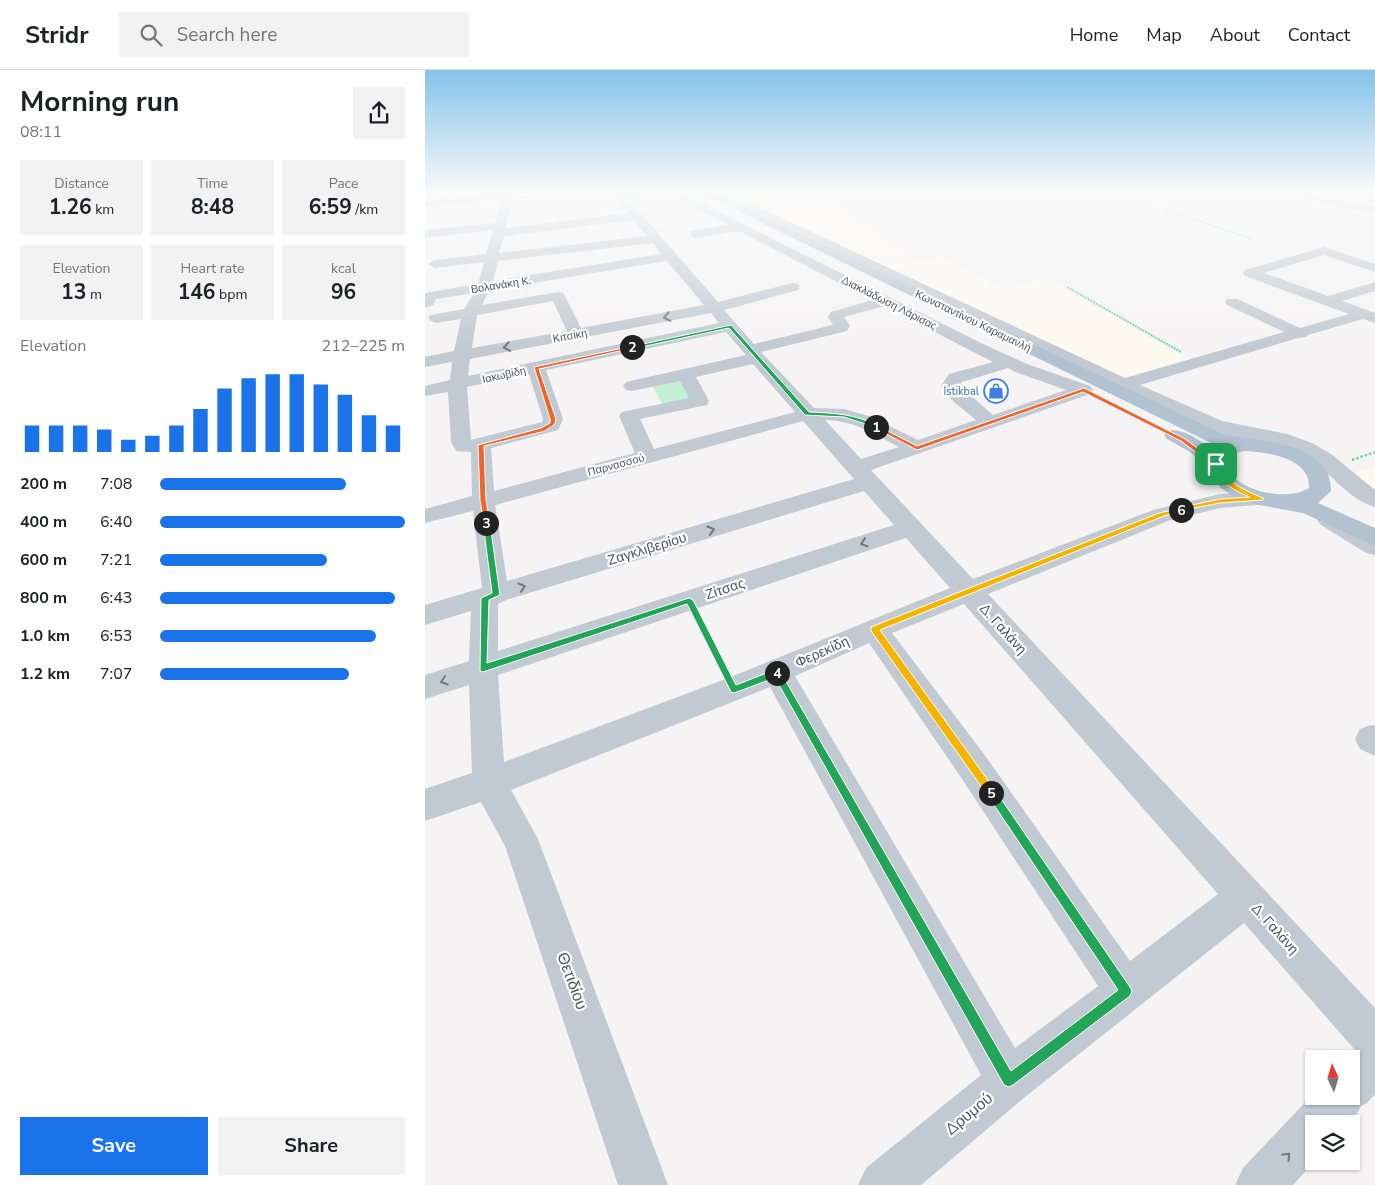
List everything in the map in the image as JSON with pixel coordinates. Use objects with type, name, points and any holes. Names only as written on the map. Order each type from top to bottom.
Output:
[{"type":"main road","name":"Κωνσταντίνου Καραμανλή","points":[[787,244],[1183,440],[1217,467],[1224,479],[1236,488],[1261,499],[1289,503]]},
{"type":"main road","name":"Κωνσταντίνου Καραμανλή","points":[[794,244],[1216,438],[1244,445]]},
{"type":"main road","points":[[1217,467],[1221,452],[1231,447],[1244,445],[1265,446],[1293,455],[1309,464],[1334,468]]},
{"type":"main road","points":[[1289,503],[1304,501],[1316,495],[1334,468]]},
{"type":"main road","points":[[1334,468],[1335,496],[1375,517]]},
{"type":"main road","points":[[1289,503],[1304,505],[1321,511],[1375,538]]},
{"type":"street","points":[[495,244],[484,287],[471,312],[462,355],[458,384],[461,442],[472,446],[551,426],[553,419],[536,368]]},
{"type":"street","points":[[435,264],[610,244]]},
{"type":"street","name":"Δ. Γαλάνη","points":[[660,244],[807,414],[1375,1040]]},
{"type":"street","name":"Διακλάδωση Λάρισας","points":[[774,244],[1007,363],[1084,390]]},
{"type":"street","name":"Διακλάδωση Λάρισας","points":[[828,244],[1203,421],[1229,430],[1288,441],[1305,447],[1334,468]]},
{"type":"street","points":[[1363,317],[1327,301],[1250,273],[1323,251],[1375,268]]},
{"type":"street","name":"Βολανάκη Κ.","points":[[426,299],[484,287],[671,256]]},
{"type":"street","points":[[1327,301],[1375,286]]},
{"type":"street","name":"Κιτσίκη","points":[[425,362],[714,308],[793,287]]},
{"type":"street","points":[[436,318],[558,296],[577,335]]},
{"type":"street","points":[[622,369],[685,374],[841,328],[842,326],[836,317],[837,315],[885,302]]},
{"type":"street","points":[[1232,302],[1293,330]]},
{"type":"street","points":[[1293,330],[1304,316]]},
{"type":"street","points":[[1124,384],[1198,363],[1293,330],[1363,317]]},
{"type":"street","name":"Ιακωβίδη","points":[[425,391],[536,368],[622,369],[730,326]]},
{"type":"street","points":[[602,330],[622,369],[641,414]]},
{"type":"street","points":[[990,422],[961,398],[950,386],[955,378],[1007,363]]},
{"type":"street","points":[[647,457],[629,416],[701,400],[685,374]]},
{"type":"street","name":"Ζαγκλιβερίου","points":[[425,615],[491,596],[863,475],[917,448],[1084,390]]},
{"type":"street","name":"Παρνασσού","points":[[425,516],[807,414],[855,417],[917,448]]},
{"type":"street","points":[[472,446],[483,500],[491,596],[483,668],[489,783]]},
{"type":"street","name":"Φερεκίδη","points":[[1161,515],[1203,491],[1214,479],[1217,467]]},
{"type":"street","points":[[1334,468],[1375,482]]},
{"type":"street","points":[[1334,468],[1348,482],[1375,500]]},
{"type":"street","name":"Φερεκίδη","points":[[425,805],[489,783],[734,689],[874,629],[1161,515],[1220,501],[1261,499]]},
{"type":"street","points":[[1321,511],[1332,524],[1375,547]]},
{"type":"street","name":"Ζίτσας","points":[[425,687],[911,528]]},
{"type":"street","points":[[874,629],[972,765],[1126,991]]},
{"type":"street","points":[[777,672],[1009,1081]]},
{"type":"street","name":"Θετιδίου","points":[[489,783],[520,839],[643,1185]]},
{"type":"street","name":"Δρυμού","points":[[883,1185],[1009,1081],[1245,897]]},
{"type":"street","points":[[1360,1077],[1375,1061]]},
{"type":"street","points":[[1325,1115],[1334,1105]]},
{"type":"street","points":[[1260,1185],[1305,1137]]},
{"type":"path","points":[[1067,287],[1198,363]]},
{"type":"path","points":[[1334,468],[1375,452]]},
{"type":"path","points":[[689,600],[734,689]]},
{"type":"shaded area","points":[[838,244],[893,244],[919,261],[943,256],[1004,289],[1046,278],[1193,362],[1126,380]]},
{"type":"shaded area","points":[[1375,466],[1375,491],[1344,476]]},
{"type":"green space","points":[[695,377],[707,398],[664,408],[653,387]]},
{"type":"place","name":"Istikbal","points":[[996,391]]},
{"type":"route","points":[[730,326],[807,414],[855,417],[917,448],[1084,390],[1183,440],[1197,448],[1216,464],[1220,474],[1229,484],[1261,499],[1248,498],[1220,501],[1161,515],[874,629],[972,765],[1126,991],[1009,1081],[777,672],[734,689],[689,600],[483,668],[485,598],[496,595],[483,500],[481,445],[543,430],[551,426],[553,419],[536,368],[730,326]]}]
